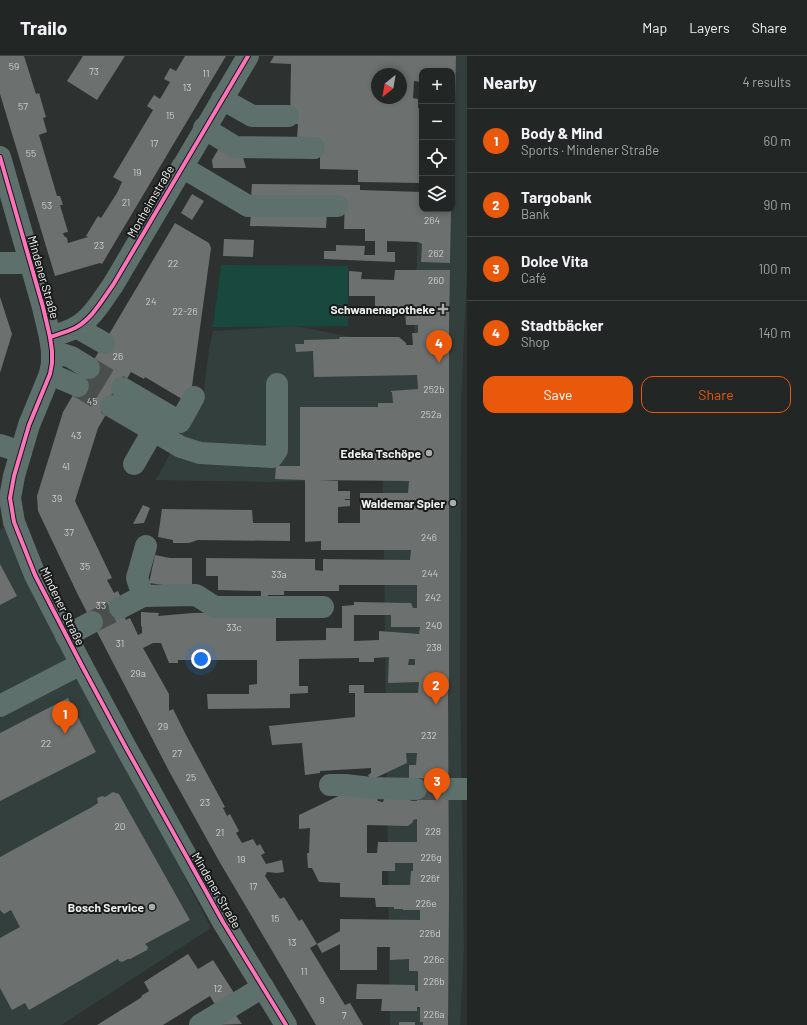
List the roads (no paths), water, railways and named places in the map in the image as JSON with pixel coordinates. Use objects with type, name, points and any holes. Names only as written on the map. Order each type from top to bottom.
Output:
[{"type":"street","name":"Monheimstraße","points":[[51,344],[85,321],[97,308],[113,285],[204,128],[248,56]]},
{"type":"street","points":[[222,99],[252,116],[288,116]]},
{"type":"street","points":[[204,128],[235,147],[314,148]]},
{"type":"street","name":"Mindener Straße","points":[[0,157],[51,344],[52,363],[50,374],[29,425],[14,476],[10,498],[14,522],[36,575],[66,636],[130,756],[200,882],[286,1025]]},
{"type":"street","points":[[178,173],[248,206],[337,206]]},
{"type":"street","points":[[178,173],[230,210]]},
{"type":"street","name":"Mindener Straße","points":[[0,263],[30,263]]},
{"type":"street","points":[[76,327],[104,343]]},
{"type":"street","points":[[50,374],[83,377],[71,356],[51,344]]},
{"type":"street","points":[[194,397],[180,422],[116,397],[153,431],[181,447],[200,454],[272,457],[277,450],[278,384]]},
{"type":"street","points":[[134,464],[153,431]]},
{"type":"street","points":[[0,445],[20,452]]},
{"type":"street","points":[[143,596],[137,578],[146,546]]},
{"type":"street","points":[[120,608],[143,596],[196,595],[215,607],[323,606]]},
{"type":"street","points":[[66,636],[92,622]]},
{"type":"street","points":[[0,706],[81,664]]},
{"type":"street","points":[[330,785],[345,784],[371,788],[416,789]]},
{"type":"street","points":[[200,1025],[263,987]]},
{"type":"tunnel","points":[[89,368],[122,388]]},
{"type":"tunnel","points":[[78,386],[111,406]]},
{"type":"tunnel","points":[[92,622],[120,608]]},
{"type":"tunnel","points":[[416,789],[448,789]]},
{"type":"place","name":"Schwanenapotheke","points":[[443,309]]},
{"type":"place","name":"Stadtbäcker","points":[[439,363]]},
{"type":"place","name":"Edeka Tschöpe","points":[[429,453]]},
{"type":"place","name":"Waldemar Spier","points":[[453,503]]},
{"type":"place","name":"Targobank","points":[[436,705]]},
{"type":"place","name":"Body & Mind","points":[[65,734]]},
{"type":"place","name":"Dolce Vita","points":[[437,801]]},
{"type":"place","name":"Bosch Service","points":[[152,907]]}]
